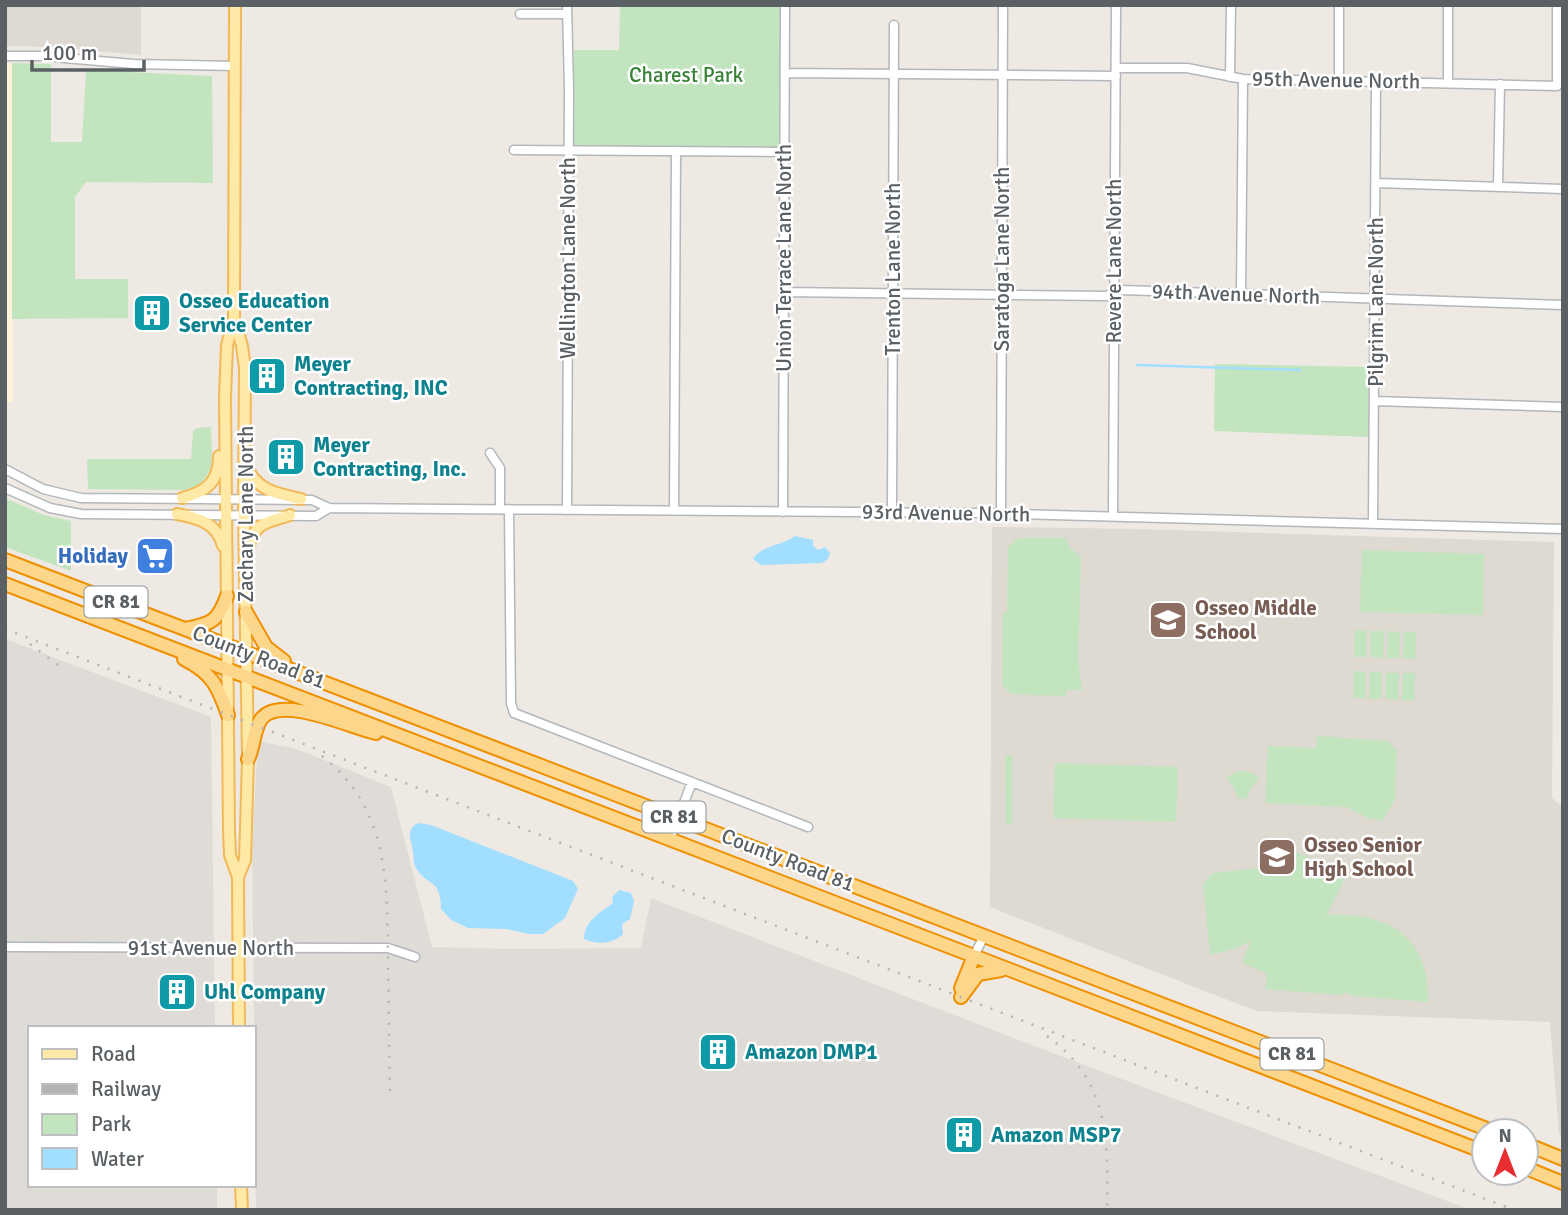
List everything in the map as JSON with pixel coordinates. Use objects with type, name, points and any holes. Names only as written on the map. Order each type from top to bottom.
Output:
[{"type":"highway","name":"County Road 81","points":[[5,559],[1470,1123]]},
{"type":"highway","name":"County Road 81","points":[[5,583],[1470,1147]]},
{"type":"highway","points":[[186,629],[211,622],[221,611],[226,596]]},
{"type":"highway","points":[[246,612],[258,635],[272,652],[284,661],[364,696]]},
{"type":"highway","points":[[128,631],[204,670],[217,687],[228,715]]},
{"type":"highway","points":[[248,759],[254,747],[259,721],[269,712],[278,709],[296,710],[432,747]]},
{"type":"highway","points":[[974,956],[961,988],[961,997],[973,979],[983,971],[1013,972]]},
{"type":"highway","points":[[1540,1150],[1563,1159]]},
{"type":"highway","points":[[1540,1174],[1563,1183]]},
{"type":"main road","name":"Zachary Lane North","points":[[235,5],[234,319],[227,345],[225,398],[230,855],[238,877],[239,1026]]},
{"type":"main road","name":"Zachary Lane North","points":[[234,319],[245,368],[244,514],[248,759],[245,860],[238,877]]},
{"type":"main road","points":[[182,498],[198,494],[211,485],[216,476],[219,467],[219,413],[225,398]]},
{"type":"main road","points":[[245,460],[253,479],[260,486],[269,492],[301,499]]},
{"type":"main road","points":[[177,514],[203,520],[213,528],[222,541],[226,559]]},
{"type":"main road","points":[[245,557],[258,528],[271,519],[290,515]]},
{"type":"main road","points":[[241,1187],[242,1210]]},
{"type":"street","name":"Union Terrace Lane North","points":[[783,512],[785,5]]},
{"type":"street","name":"Saratoga Lane North","points":[[1001,513],[1003,5]]},
{"type":"street","name":"Revere Lane North","points":[[1113,516],[1116,5]]},
{"type":"street","points":[[1230,77],[1231,5]]},
{"type":"street","points":[[1339,5],[1339,80]]},
{"type":"street","points":[[1448,5],[1448,83]]},
{"type":"street","name":"95th Avenue North","points":[[785,73],[1003,75],[1186,68],[1243,79],[1557,86],[1557,5]]},
{"type":"street","points":[[520,14],[567,10]]},
{"type":"street","name":"Wellington Lane North","points":[[567,10],[567,510]]},
{"type":"street","name":"Trenton Lane North","points":[[892,512],[894,26]]},
{"type":"street","points":[[5,56],[41,56],[152,65],[235,66]]},
{"type":"street","points":[[1241,294],[1243,79]]},
{"type":"street","name":"Pilgrim Lane North","points":[[1373,523],[1377,81]]},
{"type":"street","points":[[1498,186],[1500,84]]},
{"type":"street","points":[[514,150],[785,152]]},
{"type":"street","points":[[674,511],[676,151]]},
{"type":"street","points":[[1377,183],[1563,189]]},
{"type":"street","name":"94th Avenue North","points":[[784,292],[1106,296],[1122,290],[1563,305]]},
{"type":"street","points":[[1375,401],[1563,407]]},
{"type":"street","points":[[490,453],[500,468],[504,509],[511,703],[514,713],[808,827]]},
{"type":"street","name":"93rd Avenue North","points":[[5,469],[43,489],[66,496],[97,499],[301,499],[312,500],[329,508],[1001,513],[1563,529]]},
{"type":"street","name":"93rd Avenue North","points":[[5,488],[37,504],[64,512],[92,514],[316,516],[329,508]]},
{"type":"street","points":[[670,839],[692,782]]},
{"type":"street","points":[[974,956],[984,936]]},
{"type":"street","name":"91st Avenue North","points":[[5,947],[388,948],[415,957]]},
{"type":"shaded area","points":[[5,5],[141,5],[141,55],[5,46]]},
{"type":"shaded area","points":[[5,63],[12,63],[13,402],[5,402]]},
{"type":"shaded area","name":"Osseo Senior High School","points":[[992,527],[1554,542],[1552,798],[1563,807],[1563,1136],[1559,1134],[1550,1022],[1256,1011],[990,907]]},
{"type":"shaded area","points":[[5,639],[211,717],[215,1026],[28,1026],[28,1187],[217,1187],[217,1210],[5,1210]]},
{"type":"shaded area","points":[[258,741],[297,749],[391,787],[432,947],[641,948],[651,898],[1471,1210],[256,1210],[252,844]]},
{"type":"green space","name":"Charest Park","points":[[620,5],[781,5],[780,147],[574,146],[574,50],[619,50]]},
{"type":"green space","points":[[12,63],[51,64],[51,142],[82,142],[86,70],[212,76],[213,183],[86,182],[75,197],[75,279],[128,279],[128,318],[12,319]]},
{"type":"green space","points":[[1215,364],[1369,367],[1368,437],[1214,431]]},
{"type":"green space","points":[[211,427],[212,457],[208,475],[194,487],[183,490],[88,489],[87,459],[191,459],[193,431]]},
{"type":"green space","points":[[5,498],[44,515],[71,521],[71,571],[5,547]]},
{"type":"green space","points":[[1018,538],[1066,538],[1070,548],[1081,557],[1078,661],[1082,690],[1066,690],[1066,696],[1011,694],[1002,685],[1003,613],[1007,613],[1008,547]]},
{"type":"green space","points":[[1362,550],[1484,554],[1483,615],[1360,612]]},
{"type":"green space","points":[[1355,630],[1367,631],[1366,657],[1354,657]]},
{"type":"green space","points":[[1371,631],[1384,631],[1383,658],[1371,657]]},
{"type":"green space","points":[[1388,631],[1400,632],[1399,658],[1387,658]]},
{"type":"green space","points":[[1404,632],[1416,632],[1415,659],[1403,658]]},
{"type":"green space","points":[[1354,671],[1366,672],[1365,698],[1353,698]]},
{"type":"green space","points":[[1370,672],[1382,672],[1381,699],[1369,699]]},
{"type":"green space","points":[[1386,673],[1399,673],[1398,700],[1386,699]]},
{"type":"green space","points":[[1403,673],[1415,673],[1414,700],[1402,700]]},
{"type":"green space","points":[[1317,736],[1388,741],[1397,751],[1395,800],[1382,821],[1368,818],[1346,807],[1265,803],[1268,746],[1316,748]]},
{"type":"green space","points":[[1005,755],[1012,755],[1012,824],[1006,824]]},
{"type":"green space","points":[[1055,763],[1178,767],[1176,822],[1053,818]]},
{"type":"green space","points":[[1247,771],[1259,777],[1247,799],[1237,798],[1227,777],[1236,772]]},
{"type":"green space","points":[[1297,852],[1346,876],[1327,915],[1369,918],[1401,933],[1413,945],[1422,960],[1427,979],[1428,1002],[1353,996],[1347,992],[1340,995],[1265,989],[1267,974],[1242,962],[1251,941],[1235,949],[1210,955],[1203,884],[1212,873],[1283,866],[1284,877]]},
{"type":"water","points":[[795,536],[813,540],[813,546],[818,550],[825,547],[830,553],[828,559],[822,563],[761,565],[753,559],[767,548]]},
{"type":"water","points":[[418,823],[431,825],[573,881],[578,889],[565,918],[543,934],[468,928],[451,920],[441,909],[436,887],[420,874],[414,864],[410,833]]},
{"type":"water","points":[[619,890],[631,893],[634,901],[630,919],[622,924],[623,934],[615,940],[605,942],[584,939],[590,922],[613,903],[612,897]]},
{"type":"waterway","points":[[1137,365],[1300,370]]},
{"type":"railway","points":[[5,629],[1514,1210]]},
{"type":"railway","points":[[30,644],[58,665]]},
{"type":"railway","points":[[322,756],[345,777],[361,800],[373,825],[380,852],[387,907],[390,1094]]},
{"type":"railway","points":[[1047,1036],[1068,1054],[1094,1093],[1105,1136],[1107,1210]]},
{"type":"place","name":"Osseo Education Service Center","points":[[152,313]]},
{"type":"place","name":"Meyer Contracting, INC","points":[[267,376]]},
{"type":"place","name":"Meyer Contracting, Inc.","points":[[286,457]]},
{"type":"place","name":"Holiday","points":[[155,556]]},
{"type":"place","name":"Osseo Middle School","points":[[1168,620]]},
{"type":"place","name":"Osseo Senior High School","points":[[1277,857]]},
{"type":"place","name":"Uhl Company","points":[[177,992]]},
{"type":"place","name":"Amazon DMP1","points":[[718,1052]]},
{"type":"place","name":"Amazon MSP7","points":[[964,1135]]}]
